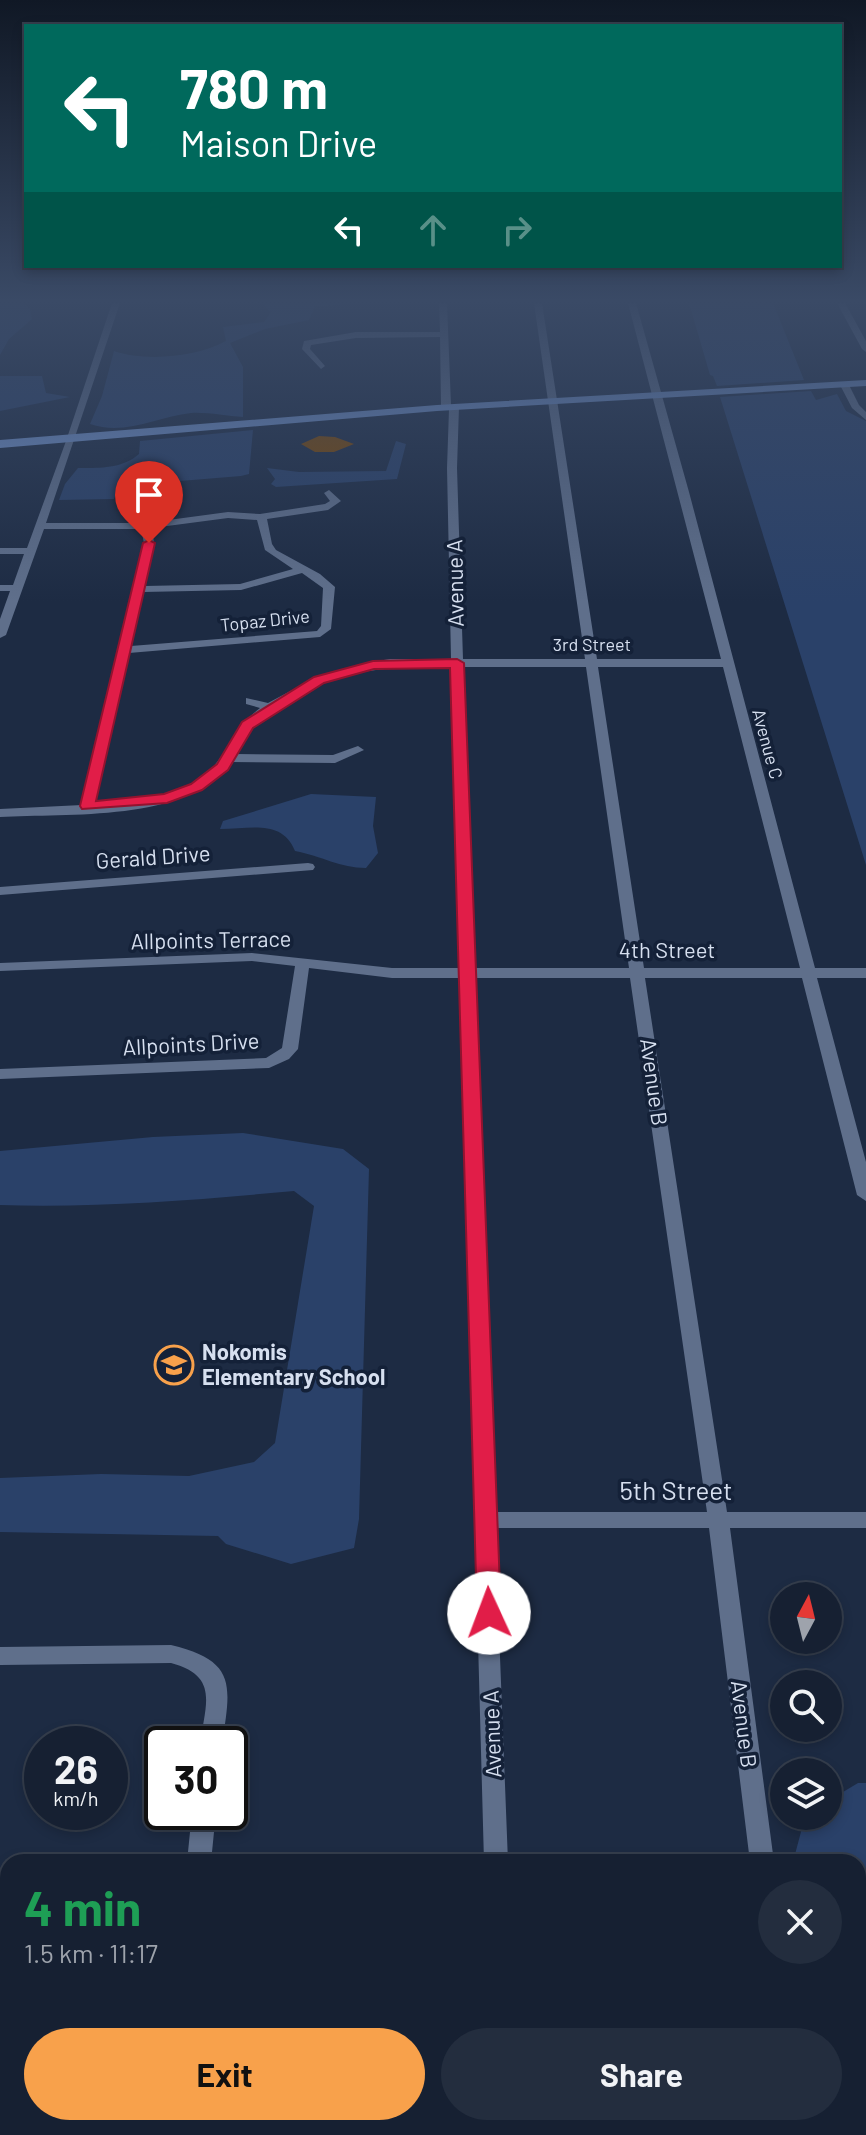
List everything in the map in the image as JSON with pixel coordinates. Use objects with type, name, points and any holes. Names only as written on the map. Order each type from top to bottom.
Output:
[{"type":"main road","points":[[0,444],[71,441],[526,403]]},
{"type":"street","points":[[0,635],[82,403]]},
{"type":"street","name":"Avenue A","points":[[450,403],[496,1854]]},
{"type":"street","name":"Avenue B","points":[[554,403],[718,1519],[761,1854]]},
{"type":"street","name":"Avenue C","points":[[658,403],[866,1195]]},
{"type":"street","points":[[40,526],[146,526],[228,515],[260,517],[328,507],[336,501],[329,493]]},
{"type":"street","name":"Topaz Drive","points":[[124,650],[320,634],[327,627],[330,591],[320,578],[301,570],[266,547],[265,524],[260,517]]},
{"type":"street","points":[[88,806],[149,543],[146,526]]},
{"type":"street","points":[[0,551],[30,551]]},
{"type":"street","points":[[139,589],[241,587],[301,570]]},
{"type":"street","points":[[0,588],[16,588]]},
{"type":"street","name":"3rd Street","points":[[0,813],[141,803],[177,795],[210,778],[229,758],[247,725],[313,683],[344,671],[390,663],[727,663]]},
{"type":"street","points":[[250,701],[272,708]]},
{"type":"street","points":[[229,758],[335,759],[358,750]]},
{"type":"street","name":"Gerald Drive","points":[[0,891],[308,867]]},
{"type":"street","name":"Allpoints Terrace","points":[[0,967],[252,957],[303,961],[353,970],[469,973]]},
{"type":"street","name":"Allpoints Drive","points":[[0,1074],[269,1063],[289,1052],[303,961]]},
{"type":"street","name":"4th Street","points":[[469,973],[866,973]]},
{"type":"street","name":"5th Street","points":[[486,1520],[866,1520]]},
{"type":"street","points":[[0,1656],[171,1654],[194,1658],[207,1665],[218,1686],[213,1726]]},
{"type":"street","points":[[200,1854],[202,1830]]},
{"type":"shaded area","points":[[0,403],[42,403],[0,411]]},
{"type":"shaded area","points":[[99,403],[243,403],[243,417],[191,413],[128,427],[90,424]]},
{"type":"shaded area","points":[[722,403],[842,403],[846,411],[866,421],[866,865]]},
{"type":"shaded area","points":[[253,430],[249,474],[119,486],[114,499],[59,500],[65,484],[78,468],[125,463],[139,454],[140,441]]},
{"type":"shaded area","points":[[396,441],[406,444],[397,479],[276,487],[271,484],[275,479],[267,468],[299,472],[386,471]]},
{"type":"shaded area","points":[[311,794],[376,797],[373,826],[378,853],[366,868],[295,851],[282,834],[274,830],[220,829],[223,821]]},
{"type":"shaded area","points":[[243,1133],[343,1149],[369,1169],[359,1519],[354,1548],[291,1564],[226,1544],[218,1536],[0,1532],[0,1478],[101,1474],[189,1476],[254,1462],[275,1443],[314,1206],[294,1191],[110,1204],[0,1205],[0,1151],[153,1137]]},
{"type":"shaded area","points":[[858,1783],[866,1783],[866,1854],[795,1854],[801,1830],[842,1830],[842,1793]]},
{"type":"building","points":[[319,436],[335,437],[354,444],[334,452],[315,452],[301,444]]},
{"type":"place","name":"Nokomis Elementary School","points":[[174,1365]]},
{"type":"route","points":[[149,543],[88,806],[141,803],[187,792],[223,766],[236,739],[247,725],[319,680],[373,665],[457,663],[489,1613]]}]
